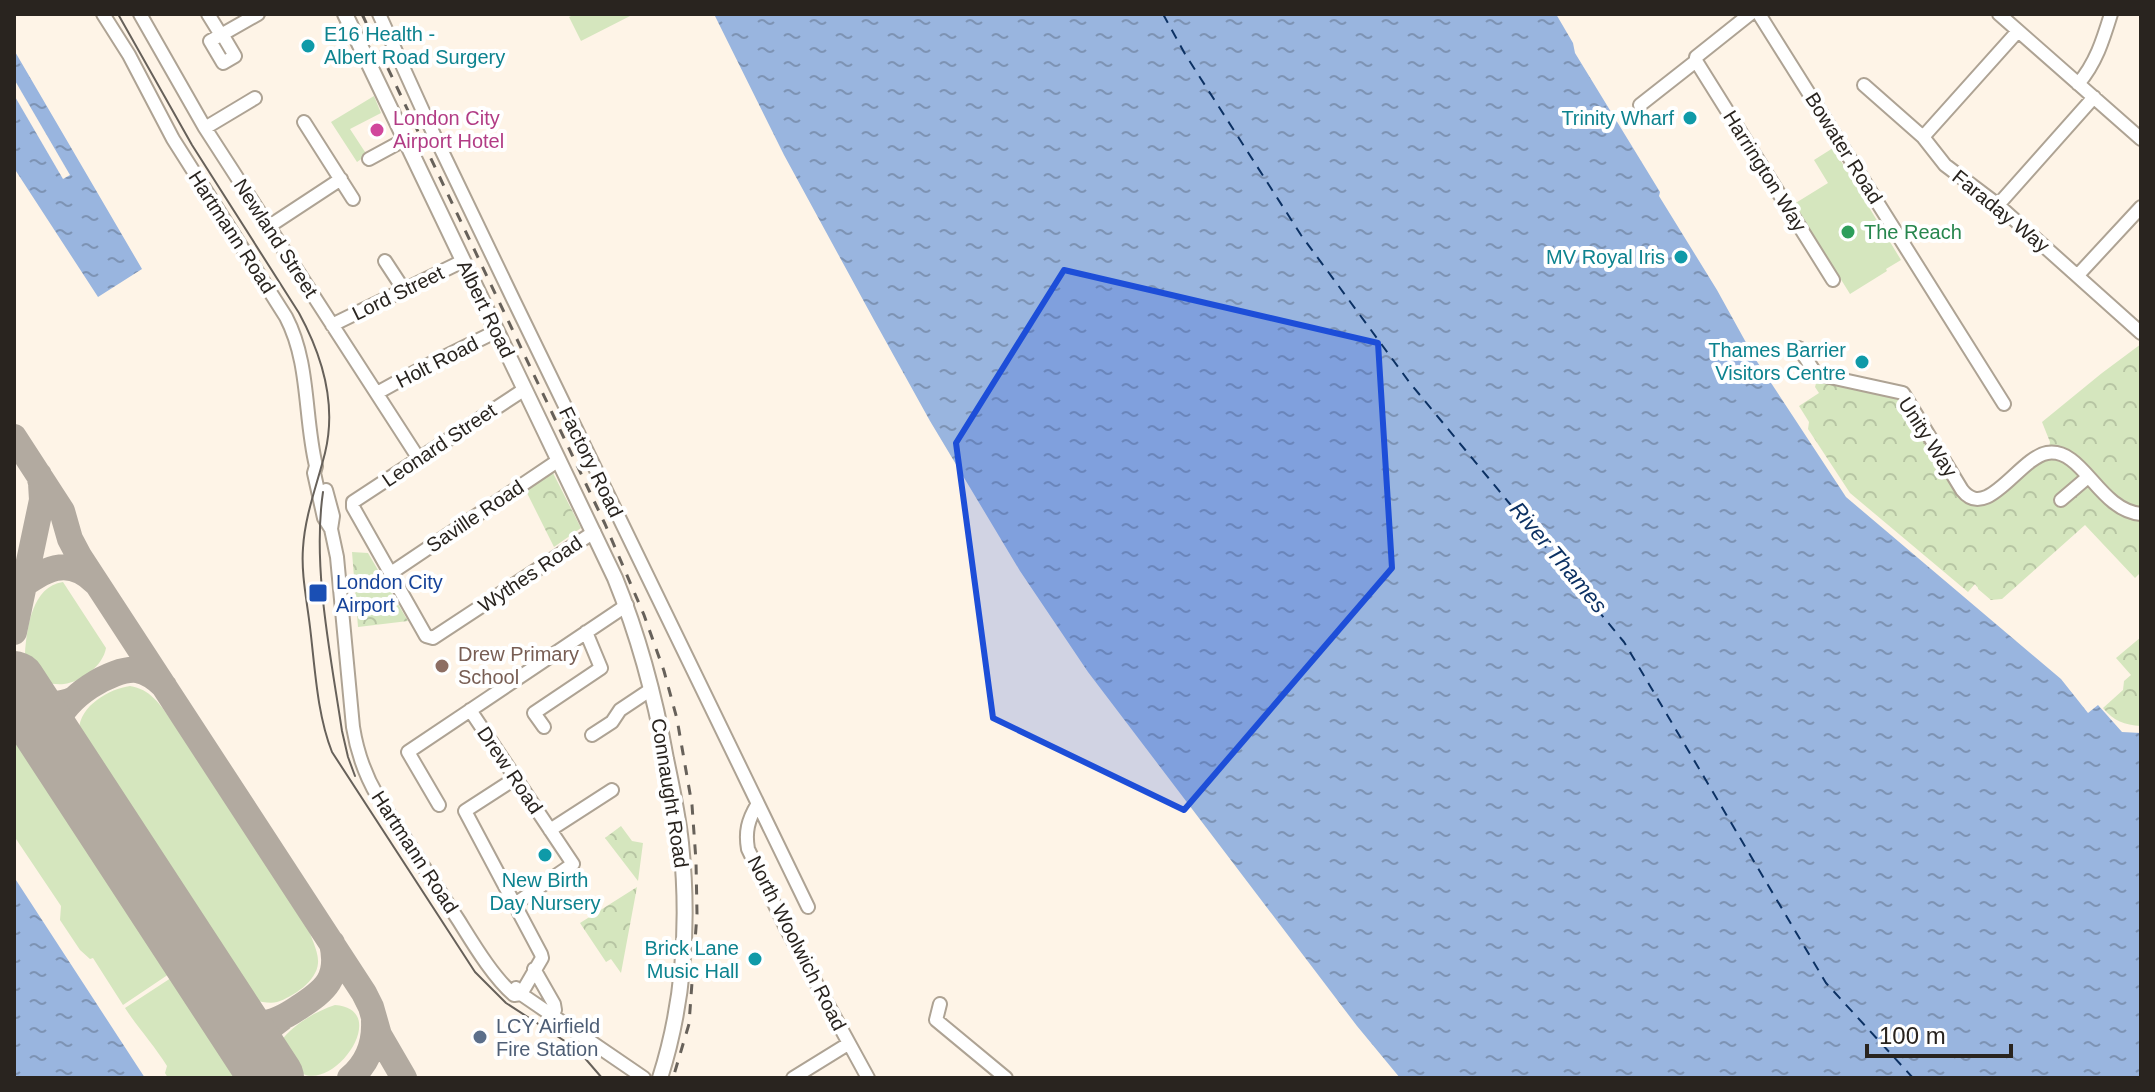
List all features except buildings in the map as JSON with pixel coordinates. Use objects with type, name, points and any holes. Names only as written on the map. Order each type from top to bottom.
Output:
[{"type":"main road","name":"Albert Road","points":[[345,14],[627,605]]},
{"type":"main road","name":"Connaught Road","points":[[627,605],[652,690],[681,845],[684,945],[681,979],[660,1078]]},
{"type":"street","name":"Hartmann Road","points":[[103,14],[129,55],[173,139],[292,329],[303,364],[307,419],[316,466],[314,473],[337,557],[353,727],[362,764],[378,797],[507,989],[514,995],[521,994],[644,1078]]},
{"type":"street","name":"Newland Street","points":[[140,14],[205,128],[419,459]]},
{"type":"street","points":[[208,14],[222,35],[258,14]]},
{"type":"street","name":"Factory Road","points":[[379,14],[427,120],[808,907]]},
{"type":"street","points":[[1640,105],[1750,14]]},
{"type":"street","name":"Bowater Road","points":[[1759,14],[2004,404]]},
{"type":"street","points":[[1999,14],[2141,139]]},
{"type":"street","points":[[2078,84],[2100,52],[2111,14]]},
{"type":"street","points":[[1923,137],[2018,31]]},
{"type":"street","name":"Harrington Way","points":[[1696,61],[1833,280]]},
{"type":"street","name":"Faraday Way","points":[[1864,85],[1923,137],[1945,165],[1998,205],[2141,333]]},
{"type":"street","points":[[1998,205],[2094,97]]},
{"type":"street","points":[[205,128],[255,98]]},
{"type":"street","points":[[304,122],[353,199]]},
{"type":"street","points":[[369,159],[404,140]]},
{"type":"street","points":[[268,227],[341,179]]},
{"type":"street","points":[[2078,275],[2141,207]]},
{"type":"street","points":[[385,261],[404,290]]},
{"type":"street","name":"Lord Street","points":[[332,325],[463,261]]},
{"type":"street","name":"Holt Road","points":[[377,393],[497,331]]},
{"type":"street","name":"Unity Way","points":[[1799,348],[1816,374],[1903,393],[1962,490],[1973,499],[1986,499],[2030,461],[2048,453],[2065,455],[2073,460],[2114,504],[2141,514]]},
{"type":"street","name":"Leonard Street","points":[[391,573],[353,502],[525,389]]},
{"type":"street","name":"Saville Road","points":[[391,573],[559,460]]},
{"type":"street","points":[[2061,500],[2088,477]]},
{"type":"street","name":"Wythes Road","points":[[391,573],[426,636],[433,638],[594,532]]},
{"type":"street","points":[[439,805],[408,752],[627,605]]},
{"type":"street","points":[[544,727],[534,713],[601,668],[586,632]]},
{"type":"street","points":[[597,672],[605,685]]},
{"type":"street","points":[[592,735],[612,722],[620,710],[652,690]]},
{"type":"street","name":"Drew Road","points":[[470,710],[573,864],[515,904]]},
{"type":"street","points":[[516,778],[465,811],[541,954],[542,958],[521,994]]},
{"type":"street","name":"Drew Road","points":[[550,830],[612,790]]},
{"type":"street","name":"North Woolwich Road","points":[[757,805],[747,825],[748,849],[786,928],[868,1078]]},
{"type":"street","points":[[534,969],[554,1004],[552,1015]]},
{"type":"street","points":[[528,982],[542,985]]},
{"type":"street","points":[[940,1004],[936,1020],[1006,1078]]},
{"type":"street","points":[[793,1078],[848,1044]]},
{"type":"highlighted area","points":[[1064,270],[1378,343],[1392,568],[1184,810],[993,718],[956,443]]},
{"type":"green space","points":[[575,14],[634,14],[581,41],[569,17]]},
{"type":"green space","points":[[374,96],[381,113],[350,129],[367,155],[357,162],[331,122]]},
{"type":"green space","name":"The Reach","points":[[1833,148],[1901,260],[1850,294],[1794,204],[1828,183],[1814,160]]},
{"type":"green space","points":[[2141,344],[2141,572],[2135,578],[2085,525],[2002,599],[1991,600],[1975,584],[1968,592],[1850,493],[1808,429],[1809,422],[1799,406],[1819,393],[1815,387],[1817,380],[1898,395],[1961,496],[1973,505],[1993,501],[2034,463],[2047,459],[2050,442],[2042,422]]},
{"type":"green space","points":[[553,473],[581,528],[554,547],[526,491]]},
{"type":"green space","points":[[352,552],[368,553],[408,621],[358,627]]},
{"type":"green space","points":[[63,582],[106,648],[101,661],[84,676],[71,683],[44,683],[25,653],[27,632],[33,610],[44,591]]},
{"type":"green space","points":[[2141,637],[2141,726],[2120,722],[2103,708],[2123,690],[2124,681],[2131,675],[2116,658]]},
{"type":"green space","points":[[130,686],[149,694],[173,719],[308,926],[317,954],[317,970],[309,982],[283,1000],[268,1003],[251,1000],[81,739],[81,719],[93,703],[111,692]]},
{"type":"green space","points":[[14,731],[172,972],[123,1005],[93,958],[90,959],[80,950],[60,920],[61,906],[14,836]]},
{"type":"green space","points":[[621,826],[632,841],[643,843],[638,881],[605,838]]},
{"type":"green space","points":[[637,887],[621,973],[611,959],[606,962],[580,923]]},
{"type":"green space","points":[[174,976],[241,1078],[168,1078],[165,1073],[167,1066],[125,1008]]},
{"type":"green space","points":[[335,1005],[351,1010],[359,1020],[352,1048],[329,1071],[315,1076],[301,1073],[280,1042],[304,1020]]},
{"type":"water","name":"River Thames","points":[[714,14],[1556,14],[1573,43],[1575,53],[1660,192],[1659,196],[1754,357],[1846,497],[2061,679],[2088,713],[2098,705],[2122,732],[2141,733],[2141,1078],[1400,1078],[1357,1026],[1088,672],[1020,571],[874,320],[784,155]]},
{"type":"water","points":[[14,50],[142,269],[98,297],[14,168]]},
{"type":"water","points":[[14,877],[145,1078],[14,1078]]},
{"type":"pier","points":[[14,79],[70,175],[63,179],[14,95]]},
{"type":"ferry route","points":[[1163,14],[1185,54],[1301,235],[1410,383],[1624,642],[1826,983],[1913,1078]]},
{"type":"taxiway","points":[[14,437],[62,511],[70,539],[79,556],[364,993],[379,1035],[404,1078]]},
{"type":"taxiway","points":[[14,632],[42,500],[39,475]]},
{"type":"taxiway","points":[[17,589],[46,571],[65,567],[75,569],[95,582]]},
{"type":"taxiway","points":[[61,755],[57,736],[61,714],[90,686],[127,670],[144,672],[164,686]]},
{"type":"taxiway","points":[[17,688],[44,703],[58,704],[74,699]]},
{"type":"taxiway","points":[[225,1006],[252,1023],[261,1024],[288,1014],[316,995],[328,982],[334,965],[332,943]]},
{"type":"taxiway","points":[[272,1078],[262,1060],[260,1045],[262,1038],[282,1018]]},
{"type":"taxiway","points":[[350,1078],[369,1052],[374,1021]]},
{"type":"runway","points":[[14,683],[272,1078]]},
{"type":"tram line","points":[[118,14],[192,145],[299,313],[326,381],[328,435],[306,524],[303,568],[320,707],[332,752],[475,972],[506,1003],[577,1049],[602,1078]]},
{"type":"tram line","points":[[323,492],[320,551],[324,612],[342,731],[355,776]]},
{"type":"railway","points":[[362,14],[605,524],[664,671],[677,719],[692,805],[696,861],[697,914],[689,1024],[673,1078]]},
{"type":"place","name":"E16 Health - Albert Road Surgery","points":[[308,46]]},
{"type":"place","name":"Trinity Wharf","points":[[1690,118]]},
{"type":"place","name":"London City Airport Hotel","points":[[377,130]]},
{"type":"place","name":"The Reach","points":[[1848,232]]},
{"type":"place","name":"MV Royal Iris","points":[[1681,257]]},
{"type":"place","name":"Thames Barrier Visitors Centre","points":[[1862,362]]},
{"type":"place","name":"London City Airport","points":[[318,593]]},
{"type":"place","name":"Drew Primary School","points":[[442,666]]},
{"type":"place","name":"New Birth Day Nursery","points":[[545,855]]},
{"type":"place","name":"Brick Lane Music Hall","points":[[755,959]]},
{"type":"place","name":"LCY Airfield Fire Station","points":[[480,1037]]}]
